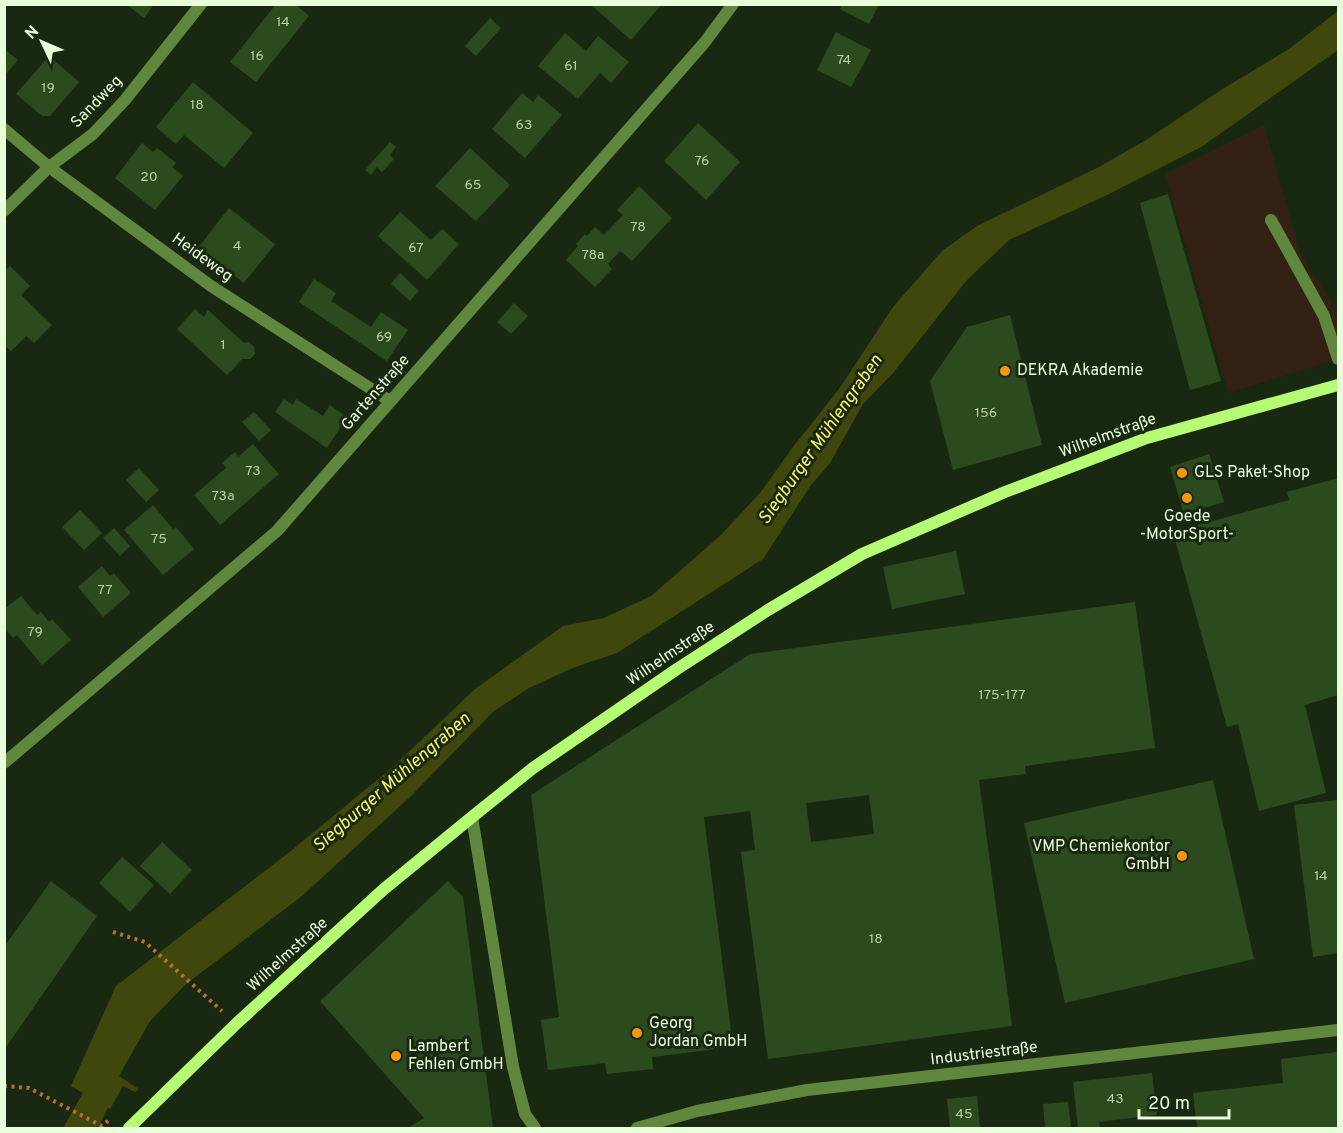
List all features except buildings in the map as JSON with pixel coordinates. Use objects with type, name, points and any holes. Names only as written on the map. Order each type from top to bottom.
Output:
[{"type":"main road","name":"Wilhelmstraße","points":[[129,1128],[237,1023],[384,890],[533,768],[677,669],[768,610],[862,554],[1005,492],[1147,438],[1338,385]]},
{"type":"street","name":"Sandweg","points":[[4,211],[49,167],[93,134],[125,100],[201,4]]},
{"type":"street","name":"Gartenstraße","points":[[4,764],[278,531],[697,51],[733,4]]},
{"type":"street","name":"Heideweg","points":[[4,129],[49,167],[211,286],[390,401]]},
{"type":"street","points":[[1271,220],[1324,316],[1338,359]]},
{"type":"street","points":[[472,818],[513,1067],[525,1114],[535,1128]]},
{"type":"street","name":"Industriestraße","points":[[637,1128],[697,1112],[807,1090],[1338,1030]]},
{"type":"path","points":[[112,932],[145,942],[208,999]]},
{"type":"path","points":[[4,1086],[29,1088],[102,1126]]},
{"type":"shaded area","points":[[1264,125],[1301,256],[1338,311],[1338,359],[1228,393],[1165,174]]},
{"type":"water","name":"Siegburger Mühlengraben","points":[[1338,11],[1338,50],[1203,146],[1107,195],[1009,240],[967,280],[893,373],[863,404],[830,463],[811,485],[763,559],[617,653],[575,667],[529,688],[494,711],[410,797],[302,896],[186,984],[150,1021],[119,1076],[139,1089],[135,1092],[123,1086],[98,1128],[63,1128],[83,1093],[71,1086],[116,986],[292,850],[394,766],[475,689],[563,626],[604,618],[651,596],[720,536],[760,493],[839,389],[893,307],[942,251],[977,226],[1099,167],[1146,140],[1221,90],[1289,49]]},
{"type":"place","name":"DEKRA Akademie","points":[[1005,371]]},
{"type":"place","name":"GLS Paket-Shop","points":[[1182,473]]},
{"type":"place","name":"Goede -MotorSport-","points":[[1187,498]]},
{"type":"place","name":"VMP Chemiekontor GmbH","points":[[1182,856]]},
{"type":"place","name":"Georg Jordan GmbH","points":[[637,1033]]},
{"type":"place","name":"Lambert Fehlen GmbH","points":[[396,1056]]}]
